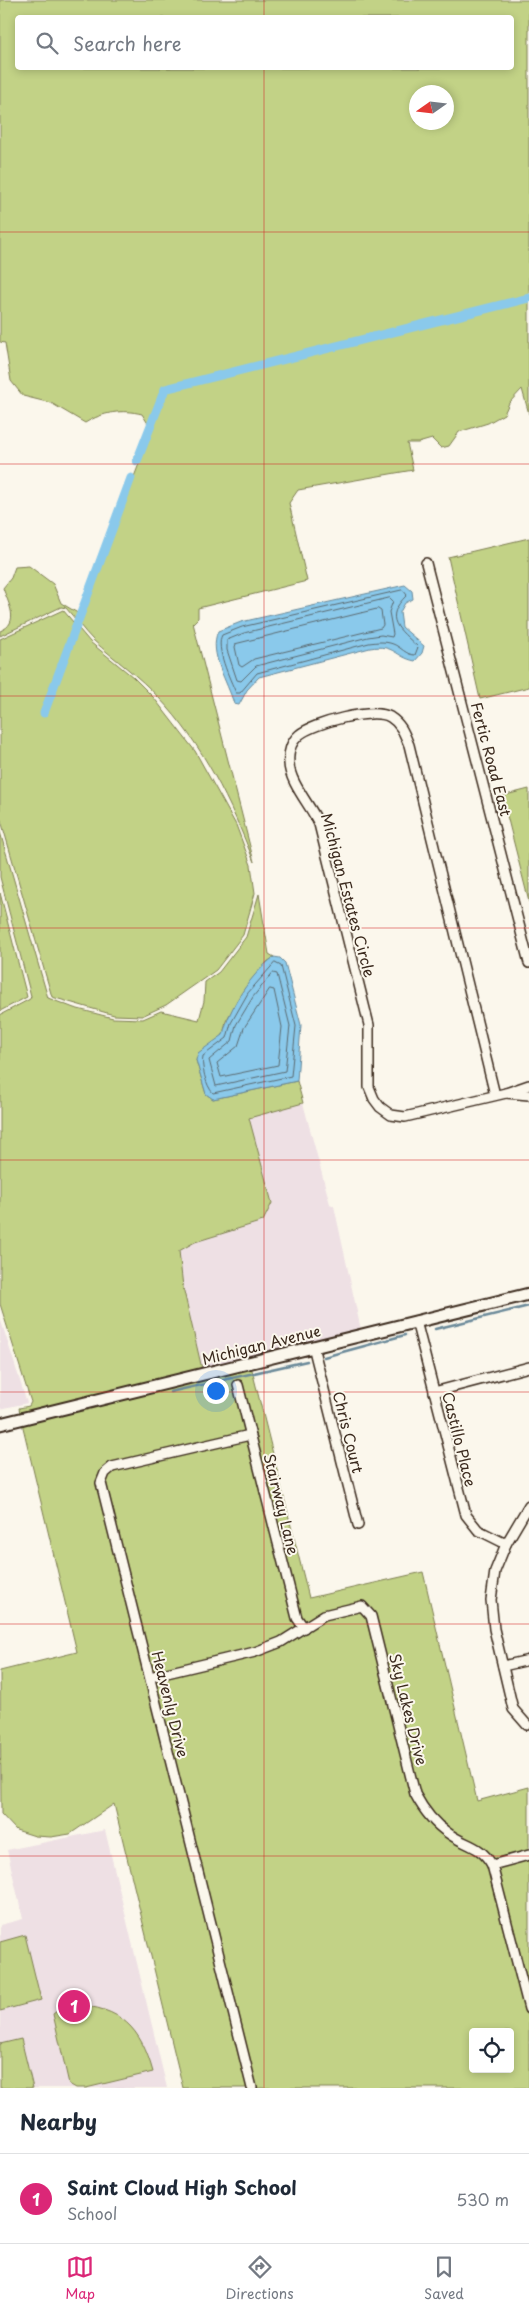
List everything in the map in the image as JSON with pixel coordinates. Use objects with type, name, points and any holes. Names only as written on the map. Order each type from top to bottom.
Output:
[{"type":"street","name":"Fertic Road East","points":[[426,563],[529,963]]},
{"type":"street","name":"Michigan Estates Circle","points":[[495,1095],[410,745],[402,726],[389,716],[378,713],[363,714],[312,727],[298,736],[290,748],[289,764],[294,780],[319,824],[369,1025],[371,1042],[368,1074],[369,1087],[374,1099],[391,1115],[406,1117],[495,1095],[529,1085]]},
{"type":"street","name":"Michigan Estates Circle","points":[[506,1092],[529,1095]]},
{"type":"street","name":"Michigan Avenue","points":[[0,1424],[529,1294]]},
{"type":"street","name":"Castillo Place","points":[[416,1321],[466,1515],[478,1530],[506,1544]]},
{"type":"street","name":"Chris Court","points":[[313,1346],[358,1525]]},
{"type":"street","points":[[434,1392],[529,1367]]},
{"type":"street","name":"Stairway Lane","points":[[238,1385],[297,1618],[304,1628]]},
{"type":"street","name":"Heavenly Drive","points":[[250,1435],[112,1467],[104,1473],[101,1483],[252,2088]]},
{"type":"street","points":[[526,1725],[514,1709],[494,1629],[491,1600],[495,1571],[506,1544],[529,1505]]},
{"type":"street","name":"Sky Lakes Drive","points":[[150,1678],[255,1652],[281,1642],[324,1614],[362,1606],[367,1609],[371,1616],[415,1794],[422,1808],[449,1834],[486,1854],[492,1865],[529,2009]]},
{"type":"street","points":[[503,1666],[529,1660]]},
{"type":"street","points":[[492,1865],[529,1855]]},
{"type":"shaded area","points":[[303,1103],[330,1204],[334,1206],[361,1330],[202,1369],[183,1287],[179,1251],[195,1242],[263,1221],[272,1203],[248,1118]]},
{"type":"shaded area","points":[[0,1318],[27,1403],[0,1409]]},
{"type":"shaded area","points":[[105,1830],[167,2088],[0,2088],[0,1925],[23,1919],[7,1850]]},
{"type":"green space","points":[[0,0],[529,0],[529,414],[522,389],[509,403],[504,414],[488,423],[459,432],[449,446],[441,448],[432,439],[418,443],[407,443],[413,470],[298,490],[289,503],[307,581],[198,608],[198,618],[193,623],[254,862],[236,818],[214,775],[175,716],[135,675],[93,640],[66,608],[61,607],[0,636],[0,631],[10,623],[11,618],[10,606],[3,588],[11,578],[15,567],[29,566],[53,584],[61,603],[81,615],[152,430],[142,414],[127,412],[113,412],[85,423],[51,403],[23,396],[11,381],[5,343],[0,342]]},
{"type":"green space","points":[[529,538],[529,687],[480,699],[448,557]]},
{"type":"green space","points":[[63,610],[90,642],[133,677],[154,698],[195,751],[236,825],[251,865],[255,893],[243,935],[216,970],[166,1005],[142,1016],[114,1015],[52,997],[0,817],[0,639]]},
{"type":"green space","points":[[529,789],[529,902],[502,796]]},
{"type":"green space","points":[[0,832],[48,998],[74,1008],[113,1018],[143,1019],[161,1011],[199,1020],[204,1001],[205,982],[219,972],[246,937],[259,894],[269,954],[274,957],[267,962],[244,990],[226,1021],[223,1035],[196,1060],[206,1094],[213,1099],[297,1081],[303,1103],[249,1118],[272,1203],[263,1221],[195,1242],[179,1251],[183,1287],[202,1369],[20,1413],[19,1408],[29,1406],[31,1402],[0,1304],[0,1015],[30,999],[31,996],[0,877]]},
{"type":"green space","points":[[0,893],[27,997],[0,1011]]},
{"type":"green space","points":[[251,1366],[309,1598],[423,1572],[477,1801],[529,1787],[529,2088],[183,2088],[114,1804],[70,1834],[51,1837],[35,1836],[16,1830],[1,1814],[0,1671],[77,1652],[22,1423]]},
{"type":"green space","points":[[25,1935],[41,2000],[0,2011],[0,1942]]},
{"type":"green space","points":[[74,2005],[104,2010],[116,2015],[127,2023],[142,2043],[153,2072],[86,2088],[76,2088],[69,2084],[53,2014],[61,2008]]},
{"type":"green space","points":[[21,2039],[33,2088],[0,2088],[0,2044]]},
{"type":"water","points":[[405,585],[412,591],[413,599],[405,603],[400,612],[402,627],[424,646],[422,653],[415,661],[390,649],[370,648],[259,677],[247,690],[239,705],[234,704],[215,649],[218,631],[241,622]]},
{"type":"water","points":[[274,957],[280,958],[285,963],[301,1025],[297,1081],[213,1099],[206,1094],[196,1060],[198,1053],[223,1035],[230,1013],[242,992],[257,972]]},
{"type":"waterway","points":[[137,461],[165,389],[529,298]]},
{"type":"waterway","points":[[44,713],[131,478]]},
{"type":"waterway","points":[[435,1329],[529,1306]]},
{"type":"waterway","points":[[324,1357],[405,1335]]},
{"type":"waterway","points":[[170,1392],[307,1361]]},
{"type":"place","name":"Saint Cloud High School","points":[[74,2006]]}]
